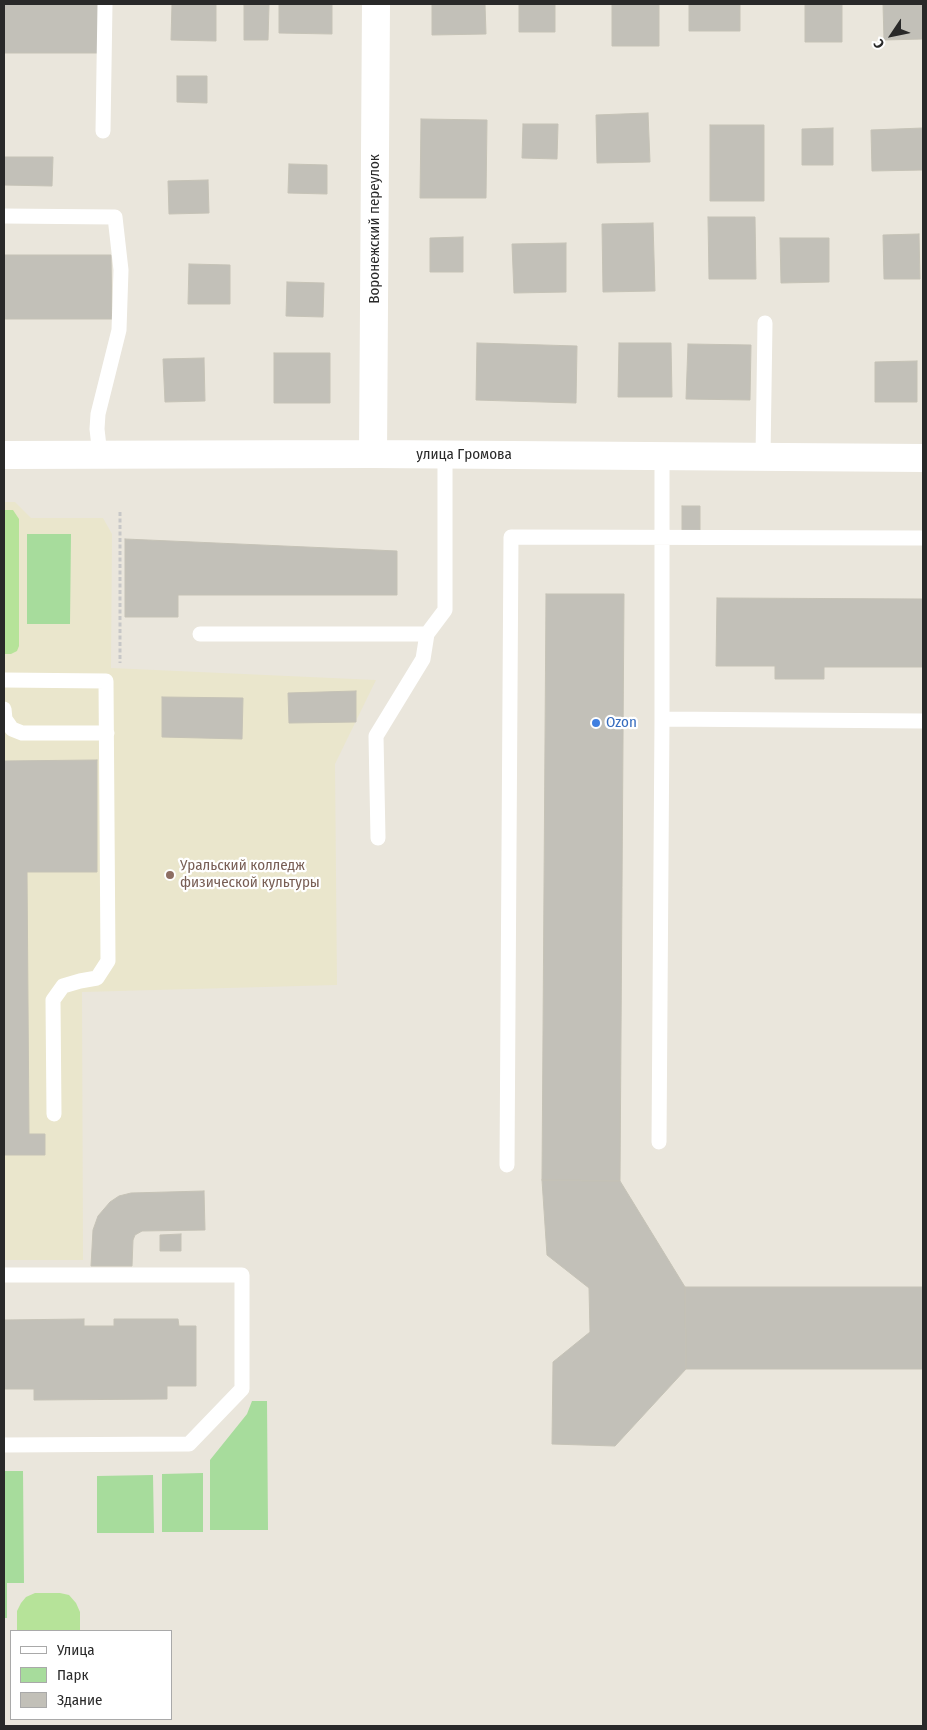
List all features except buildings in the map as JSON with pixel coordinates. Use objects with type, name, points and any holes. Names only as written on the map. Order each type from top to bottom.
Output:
[{"type":"street","name":"Воронежский переулок","points":[[373,454],[376,4]]},
{"type":"street","name":"улица Громова","points":[[4,455],[445,454],[923,458]]},
{"type":"lane","points":[[102,131],[105,4]]},
{"type":"lane","points":[[4,216],[115,217],[121,270],[119,330],[98,414],[97,429],[100,455]]},
{"type":"lane","points":[[763,457],[765,323]]},
{"type":"lane","points":[[378,838],[376,736],[423,659],[427,634],[445,610],[445,454]]},
{"type":"lane","points":[[659,1142],[662,456]]},
{"type":"lane","points":[[507,1165],[512,537],[662,539],[923,538]]},
{"type":"lane","points":[[200,634],[427,634]]},
{"type":"lane","points":[[4,680],[106,681],[108,961],[98,978],[63,986],[53,1000],[54,1114]]},
{"type":"lane","points":[[4,709],[5,719],[12,730],[22,733],[107,733]]},
{"type":"lane","points":[[662,719],[923,721]]},
{"type":"lane","points":[[4,1275],[113,1270],[242,1275],[242,1389],[189,1444],[4,1445]]},
{"type":"path","points":[[120,512],[120,662]]},
{"type":"shaded area","name":"Уральский колледж физической культуры","points":[[4,502],[15,502],[31,518],[103,518],[112,534],[111,668],[376,680],[335,764],[337,985],[82,992],[83,1260],[4,1260]]},
{"type":"green space","points":[[4,510],[13,510],[19,519],[19,646],[17,651],[11,654],[4,654]]},
{"type":"green space","points":[[27,534],[71,534],[70,624],[27,624]]},
{"type":"green space","points":[[252,1401],[267,1401],[268,1530],[210,1530],[210,1460],[247,1414]]},
{"type":"green space","points":[[4,1471],[23,1471],[24,1583],[7,1583],[7,1618],[4,1618]]},
{"type":"green space","points":[[203,1473],[203,1532],[162,1532],[162,1474]]},
{"type":"green space","points":[[153,1475],[154,1533],[97,1533],[97,1476]]},
{"type":"green space","points":[[35,1593],[69,1595],[76,1603],[80,1612],[80,1630],[17,1630],[17,1611],[26,1597]]},
{"type":"place","name":"Ozon","points":[[596,723]]},
{"type":"place","name":"Уральский колледж физической культуры","points":[[170,875]]}]
